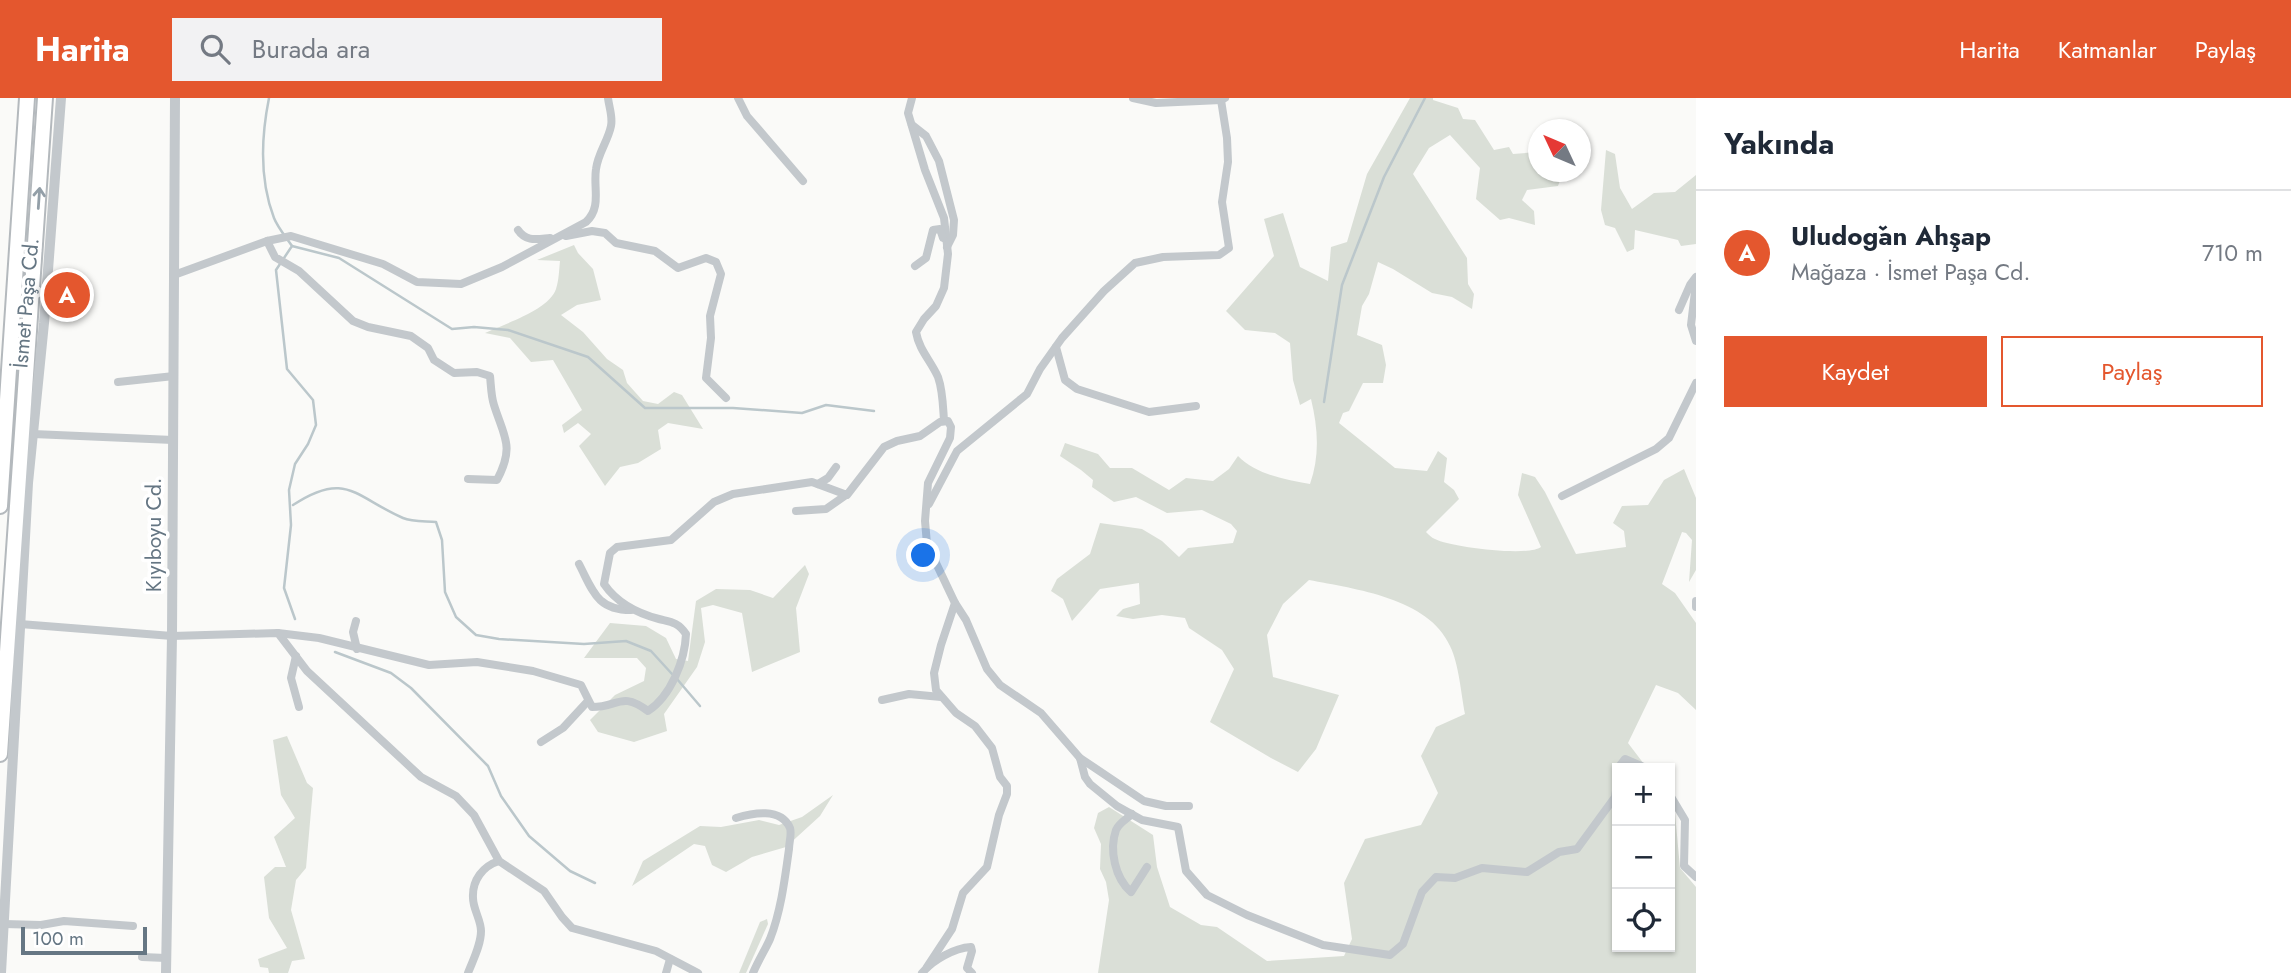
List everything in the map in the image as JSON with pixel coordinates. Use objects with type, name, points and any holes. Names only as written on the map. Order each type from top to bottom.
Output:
[{"type":"highway","points":[[0,506],[27,98]]},
{"type":"highway","points":[[0,754],[45,98]]},
{"type":"street","name":"İsmet Paşa Cd.","points":[[1,973],[33,434],[61,98]]},
{"type":"street","name":"Kıyıboyu Cd.","points":[[166,973],[172,636],[175,98]]},
{"type":"street","points":[[174,275],[267,241],[291,236],[383,264],[417,282],[461,284],[502,267],[593,216],[596,205],[595,170],[612,123],[608,98]]},
{"type":"street","points":[[738,98],[747,116],[803,181]]},
{"type":"street","points":[[912,98],[908,113],[944,218],[948,250]]},
{"type":"street","points":[[927,507],[957,451],[1027,394],[1056,346],[1104,291],[1135,263],[1163,257],[1219,255],[1229,248],[1222,202],[1228,162],[1223,99],[1156,103],[1133,98]]},
{"type":"street","points":[[912,125],[926,136],[939,161],[954,220],[944,288],[936,306],[916,332],[924,355],[937,374],[944,421]]},
{"type":"street","points":[[915,266],[926,258],[933,230],[940,229],[948,250]]},
{"type":"street","points":[[518,230],[522,236],[531,240],[592,231],[605,233],[617,243],[655,251],[678,268],[706,258],[716,262],[721,274],[710,316],[711,338],[706,378],[726,398]]},
{"type":"street","points":[[267,241],[275,257],[299,271],[353,321],[411,336],[428,348],[434,360],[454,373],[477,372],[490,376],[493,403],[508,448],[497,480],[468,479]]},
{"type":"street","points":[[1679,310],[1696,277]]},
{"type":"street","points":[[1696,283],[1691,325],[1696,341]]},
{"type":"street","points":[[1056,346],[1065,380],[1077,388],[1149,412],[1196,406]]},
{"type":"street","points":[[118,382],[174,376]]},
{"type":"street","points":[[1562,496],[1657,449],[1669,438],[1696,383]]},
{"type":"street","points":[[796,511],[826,509],[846,495],[884,447],[920,436],[940,422],[948,421],[951,427],[950,438],[928,483],[925,521],[927,544],[966,620],[987,669],[1000,685],[1041,713],[1080,758],[1144,801],[1166,806],[1189,806]]},
{"type":"street","points":[[33,434],[173,440]]},
{"type":"street","points":[[818,484],[828,478],[836,467]]},
{"type":"street","points":[[20,624],[172,636],[278,633],[309,636],[429,665],[477,662],[533,671],[581,685],[592,707],[620,701],[636,701],[648,711],[659,705],[685,654],[686,634],[680,625],[622,604],[611,595],[604,584],[610,553],[617,547],[671,540],[714,502],[733,494],[811,482],[846,495]]},
{"type":"street","points":[[579,564],[602,603],[614,610],[637,610]]},
{"type":"street","points":[[1696,601],[1696,607]]},
{"type":"street","points":[[925,970],[952,929],[963,893],[987,867],[1007,794],[992,748],[975,726],[956,713],[936,690],[934,673],[955,603]]},
{"type":"street","points":[[356,621],[353,632],[357,649]]},
{"type":"street","points":[[278,633],[307,671],[421,777],[456,796],[474,815],[499,861],[544,891],[572,928],[625,941],[670,958],[698,973]]},
{"type":"street","points":[[296,656],[292,678],[299,706]]},
{"type":"street","points":[[882,700],[908,694],[940,696]]},
{"type":"street","points":[[541,742],[563,728],[587,701]]},
{"type":"street","points":[[1080,758],[1085,777],[1090,784],[1117,806],[1142,820],[1178,827],[1186,870],[1207,895],[1247,915],[1323,945],[1390,955],[1403,944],[1422,892],[1436,877],[1455,878],[1482,868],[1527,872],[1559,852],[1577,849],[1612,801]]},
{"type":"street","points":[[1675,803],[1685,820],[1684,866],[1696,877]]},
{"type":"street","points":[[736,818],[758,812],[772,814],[786,821],[791,830],[778,911],[770,939],[753,973]]},
{"type":"street","points":[[1132,814],[1117,827],[1114,863],[1119,877],[1131,892],[1147,867]]},
{"type":"street","points":[[468,973],[478,949],[481,931],[473,898],[478,877],[486,865],[499,861]]},
{"type":"street","points":[[4,924],[41,925],[64,921],[133,926]]},
{"type":"street","points":[[925,970],[962,948],[971,947],[967,968],[972,973]]},
{"type":"street","points":[[142,957],[166,958]]},
{"type":"street","points":[[666,973],[670,958]]},
{"type":"shaded area","points":[[1410,98],[1433,98],[1458,108],[1463,119],[1475,120],[1494,150],[1509,147],[1513,154],[1528,153],[1528,182],[1559,182],[1558,186],[1527,190],[1522,200],[1534,211],[1535,225],[1509,218],[1500,220],[1476,199],[1480,168],[1450,135],[1429,148],[1413,174],[1467,258],[1468,284],[1474,294],[1472,309],[1452,297],[1432,293],[1378,262],[1369,294],[1362,306],[1357,335],[1382,345],[1386,365],[1383,383],[1363,383],[1349,411],[1343,413],[1339,423],[1395,468],[1427,471],[1438,451],[1447,458],[1444,482],[1454,490],[1459,499],[1426,532],[1443,542],[1472,548],[1521,551],[1541,547],[1518,495],[1522,473],[1535,477],[1545,492],[1576,554],[1626,547],[1624,531],[1613,523],[1622,506],[1648,505],[1664,480],[1684,469],[1696,498],[1696,570],[1689,582],[1692,540],[1682,532],[1662,584],[1675,593],[1696,623],[1696,710],[1678,693],[1656,685],[1628,743],[1643,763],[1612,763],[1612,952],[1675,952],[1675,813],[1680,868],[1696,887],[1696,973],[1098,973],[1109,900],[1106,882],[1100,869],[1101,844],[1094,828],[1098,813],[1109,807],[1153,835],[1157,867],[1170,907],[1201,925],[1217,927],[1267,961],[1344,956],[1352,939],[1344,883],[1365,839],[1421,825],[1438,793],[1421,756],[1436,727],[1465,714],[1453,653],[1440,630],[1426,617],[1389,598],[1309,580],[1283,604],[1267,635],[1273,677],[1339,695],[1316,749],[1298,772],[1210,722],[1234,669],[1222,650],[1189,628],[1185,618],[1162,615],[1133,619],[1116,616],[1123,609],[1140,604],[1139,583],[1100,589],[1072,621],[1063,599],[1051,591],[1057,579],[1090,554],[1100,523],[1142,529],[1162,541],[1179,557],[1188,548],[1233,543],[1237,531],[1231,524],[1202,510],[1167,513],[1136,497],[1114,502],[1092,487],[1093,480],[1060,456],[1065,443],[1098,454],[1110,468],[1132,468],[1169,490],[1186,478],[1213,481],[1229,469],[1238,456],[1262,472],[1310,484],[1317,452],[1315,421],[1311,399],[1300,405],[1293,380],[1290,343],[1275,333],[1245,330],[1226,311],[1274,256],[1264,219],[1283,213],[1300,267],[1328,281],[1331,247],[1347,242],[1367,174]]},
{"type":"shaded area","points":[[1606,150],[1615,154],[1620,188],[1632,209],[1654,193],[1675,192],[1696,175],[1696,244],[1681,246],[1678,240],[1635,230],[1634,249],[1627,252],[1615,228],[1605,225],[1601,210]]},
{"type":"shaded area","points":[[574,245],[593,269],[601,300],[577,305],[561,315],[583,332],[607,359],[623,370],[627,383],[643,401],[658,404],[674,392],[682,395],[703,429],[668,423],[658,430],[661,449],[638,463],[620,467],[605,486],[579,446],[591,434],[578,423],[564,433],[562,425],[582,410],[553,360],[531,362],[510,338],[485,333],[525,316],[552,297],[557,286],[560,261],[537,260]]},
{"type":"shaded area","points":[[805,565],[809,574],[796,608],[800,652],[752,672],[742,613],[713,605],[701,608],[705,642],[697,667],[664,714],[667,731],[634,742],[598,732],[590,720],[615,695],[644,681],[646,668],[637,658],[584,658],[610,623],[646,626],[666,638],[676,659],[688,661],[696,601],[716,589],[750,590],[773,598]]},
{"type":"shaded area","points":[[287,736],[307,783],[313,788],[306,868],[296,880],[291,910],[305,959],[292,961],[288,973],[269,973],[268,968],[260,967],[258,959],[287,948],[269,918],[264,877],[275,867],[286,867],[274,837],[295,818],[281,795],[273,740]]},
{"type":"shaded area","points":[[833,795],[820,816],[786,847],[752,857],[726,872],[712,865],[705,846],[694,844],[632,886],[643,861],[700,826],[721,827],[759,820],[779,825],[802,817]]},
{"type":"shaded area","points":[[767,919],[768,924],[746,973],[739,973],[760,922]]},
{"type":"waterway","points":[[269,98],[263,143],[266,188],[276,222],[292,246],[276,270],[287,369],[313,400],[316,425],[295,464],[289,490],[291,525],[284,588],[295,619]]},
{"type":"waterway","points":[[1324,402],[1342,285],[1384,177],[1425,98]]},
{"type":"waterway","points":[[292,246],[339,258],[452,329],[474,327],[508,330],[588,357],[645,408],[733,408],[802,413],[826,405],[874,411]]},
{"type":"waterway","points":[[293,505],[326,489],[338,488],[350,490],[407,519],[436,522],[442,540],[445,592],[456,617],[476,635],[584,644],[626,641],[651,651],[672,674]]},
{"type":"waterway","points":[[335,652],[391,673],[411,688],[488,766],[501,796],[529,836],[570,871],[595,883]]},
{"type":"waterway","points":[[677,679],[700,706]]},
{"type":"place","name":"Uludoǧan Ahşap","points":[[67,295]]}]
